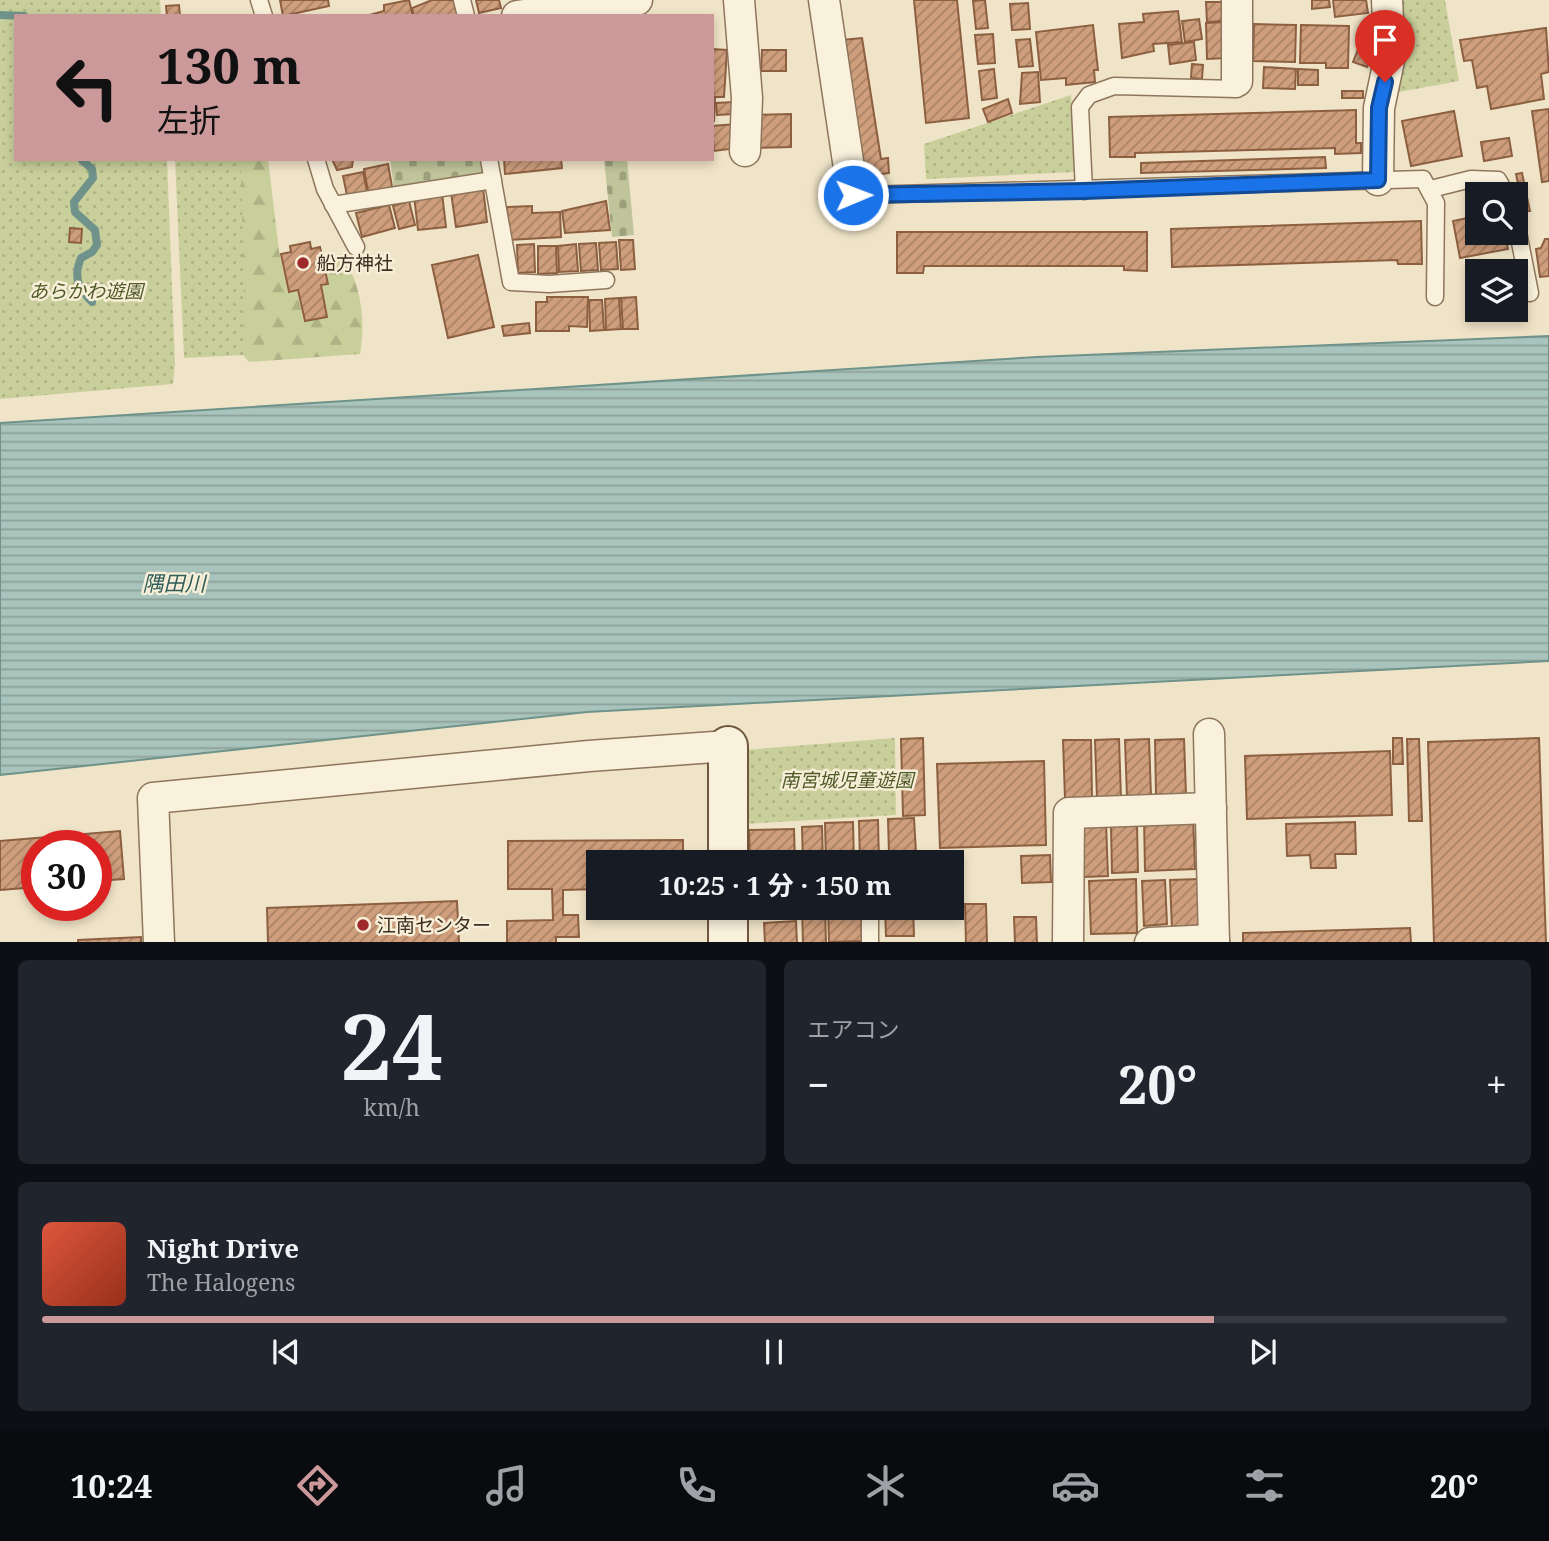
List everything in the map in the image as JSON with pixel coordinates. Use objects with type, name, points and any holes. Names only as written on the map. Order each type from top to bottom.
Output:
[{"type":"street","points":[[525,14],[563,4],[637,0]]},
{"type":"street","points":[[739,0],[747,98],[745,151]]},
{"type":"street","points":[[824,0],[853,195],[864,195]]},
{"type":"street","points":[[1237,0],[1237,81]]},
{"type":"street","points":[[1378,180],[1379,108],[1390,56],[1387,0]]},
{"type":"street","points":[[1182,942],[1214,941],[1209,734]]},
{"type":"street","points":[[159,942],[153,798],[589,756],[728,746],[728,850]]},
{"type":"street","points":[[1068,942],[1069,813],[1211,808]]},
{"type":"street","points":[[728,920],[728,942]]},
{"type":"lane","points":[[1084,191],[1080,107],[1089,95],[1114,86],[1237,89],[1237,81]]},
{"type":"lane","points":[[317,161],[333,205],[356,247]]},
{"type":"lane","points":[[489,161],[511,282],[550,284],[606,280]]},
{"type":"lane","points":[[1431,189],[1471,178],[1499,182]]},
{"type":"lane","points":[[864,195],[1084,191],[1423,179],[1431,189],[1436,203],[1435,297]]},
{"type":"lane","points":[[333,205],[493,180]]},
{"type":"lane","points":[[1521,245],[1530,293]]},
{"type":"lane","points":[[870,920],[870,942]]},
{"type":"green space","name":"あらかわ遊園","points":[[0,0],[160,0],[161,14],[14,14],[14,161],[167,161],[175,363],[173,384],[0,399]]},
{"type":"green space","points":[[1404,0],[1445,0],[1459,81],[1394,93],[1396,12]]},
{"type":"green space","points":[[1071,95],[1074,172],[926,179],[924,144]]},
{"type":"green space","points":[[175,161],[241,161],[245,355],[184,358]]},
{"type":"green space","points":[[222,161],[268,161],[279,251],[288,293],[297,292],[304,322],[328,317],[322,286],[329,284],[323,258],[342,254],[358,290],[362,315],[360,354],[249,362],[232,341]]},
{"type":"green space","points":[[390,161],[483,161],[486,177],[394,189]]},
{"type":"green space","points":[[604,161],[627,161],[634,235],[612,237]]},
{"type":"green space","name":"南宮城児童遊園","points":[[895,738],[896,815],[745,824],[744,750]]},
{"type":"water","name":"隅田川","points":[[1549,336],[1549,661],[587,712],[0,775],[0,423],[1037,357]]},
{"type":"building","points":[[280,0],[328,0],[329,6],[283,14]]},
{"type":"building","points":[[409,0],[412,14],[373,14],[384,11],[384,5]]},
{"type":"building","points":[[432,0],[453,0],[457,14],[414,14],[412,8]]},
{"type":"building","points":[[476,0],[499,0],[501,8],[479,13]]},
{"type":"building","points":[[914,0],[957,0],[969,118],[926,123]]},
{"type":"building","points":[[985,0],[988,28],[976,29],[973,1]]},
{"type":"building","points":[[1312,0],[1329,0],[1330,7],[1312,9]]},
{"type":"building","points":[[1333,0],[1366,0],[1368,13],[1335,17]]},
{"type":"building","points":[[1206,2],[1222,2],[1224,21],[1207,22]]},
{"type":"building","points":[[1028,3],[1030,29],[1012,30],[1010,4]]},
{"type":"building","points":[[179,5],[180,14],[167,14],[166,6]]},
{"type":"building","points":[[1178,11],[1182,42],[1153,44],[1154,51],[1122,58],[1119,24],[1144,22],[1143,14]]},
{"type":"building","points":[[1199,19],[1202,39],[1185,42],[1182,21]]},
{"type":"building","points":[[1224,22],[1226,58],[1207,59],[1206,23]]},
{"type":"building","points":[[1254,24],[1296,25],[1295,62],[1253,61]]},
{"type":"building","points":[[1093,25],[1098,70],[1094,70],[1095,82],[1066,85],[1066,78],[1041,80],[1036,32]]},
{"type":"building","points":[[1301,25],[1349,26],[1348,68],[1326,68],[1326,63],[1300,63]]},
{"type":"building","points":[[1546,28],[1549,72],[1541,74],[1544,99],[1491,109],[1487,86],[1477,88],[1472,60],[1464,61],[1460,40]]},
{"type":"building","points":[[993,34],[995,63],[978,64],[975,35]]},
{"type":"building","points":[[862,38],[881,159],[888,158],[889,173],[863,176],[842,40]]},
{"type":"building","points":[[1030,39],[1033,66],[1019,67],[1016,40]]},
{"type":"building","points":[[1194,42],[1196,60],[1170,64],[1168,45]]},
{"type":"building","points":[[1359,47],[1373,53],[1367,67],[1353,62]]},
{"type":"building","points":[[714,49],[727,50],[724,97],[715,97],[714,122]]},
{"type":"building","points":[[762,50],[786,50],[786,71],[761,71]]},
{"type":"building","points":[[1192,64],[1203,65],[1202,79],[1191,78]]},
{"type":"building","points":[[1264,67],[1296,69],[1295,89],[1263,88]]},
{"type":"building","points":[[994,69],[997,98],[982,100],[979,71]]},
{"type":"building","points":[[1298,69],[1318,70],[1318,85],[1298,85]]},
{"type":"building","points":[[1038,72],[1040,102],[1020,104],[1022,73]]},
{"type":"building","points":[[1342,91],[1363,91],[1363,98],[1342,98]]},
{"type":"building","points":[[1008,99],[1012,113],[988,122],[983,109]]},
{"type":"building","points":[[734,102],[735,114],[717,115],[716,103]]},
{"type":"building","points":[[1549,109],[1549,181],[1542,182],[1532,111]]},
{"type":"building","points":[[1356,110],[1356,143],[1361,143],[1361,153],[1335,154],[1335,148],[1135,153],[1135,157],[1110,157],[1109,117]]},
{"type":"building","points":[[1454,111],[1462,156],[1411,166],[1402,121]]},
{"type":"building","points":[[791,114],[791,147],[757,148],[756,115]]},
{"type":"building","points":[[736,124],[738,148],[714,151],[714,126]]},
{"type":"building","points":[[1509,138],[1512,156],[1484,161],[1481,142]]},
{"type":"building","points":[[1325,157],[1326,168],[1141,173],[1141,163]]},
{"type":"building","points":[[333,161],[353,161],[352,167],[337,170]]},
{"type":"building","points":[[504,161],[561,161],[562,168],[505,174]]},
{"type":"building","points":[[388,164],[393,192],[369,197],[364,169]]},
{"type":"building","points":[[363,172],[368,196],[348,200],[343,176]]},
{"type":"building","points":[[1522,173],[1524,182],[1518,182],[1516,174]]},
{"type":"building","points":[[483,188],[487,222],[456,227],[451,192]]},
{"type":"building","points":[[442,193],[446,227],[418,230],[414,196]]},
{"type":"building","points":[[409,201],[415,225],[399,229],[393,206]]},
{"type":"building","points":[[606,201],[610,230],[565,233],[562,211]]},
{"type":"building","points":[[389,205],[395,228],[362,237],[356,213]]},
{"type":"building","points":[[532,206],[532,213],[560,212],[561,237],[509,240],[507,207]]},
{"type":"building","points":[[1465,218],[1465,245],[1507,245],[1508,249],[1460,258],[1453,221]]},
{"type":"building","points":[[1421,221],[1422,264],[1398,264],[1397,260],[1172,267],[1171,229]]},
{"type":"building","points":[[70,228],[82,229],[81,243],[69,242]]},
{"type":"building","points":[[897,232],[1147,232],[1147,271],[1124,270],[1124,266],[924,266],[923,273],[897,273]]},
{"type":"building","points":[[1545,239],[1549,239],[1549,276],[1540,277],[1536,249],[1541,248]]},
{"type":"building","points":[[619,240],[633,240],[635,269],[621,270]]},
{"type":"building","points":[[310,242],[311,249],[320,247],[328,284],[321,285],[327,317],[305,321],[298,290],[289,292],[281,254],[291,252],[290,246]]},
{"type":"building","points":[[616,242],[618,269],[601,270],[599,243]]},
{"type":"building","points":[[596,243],[598,270],[581,271],[579,244]]},
{"type":"building","points":[[534,244],[535,272],[518,273],[517,245]]},
{"type":"building","points":[[576,244],[578,271],[559,272],[558,246]]},
{"type":"building","points":[[538,246],[556,246],[557,273],[538,274]]},
{"type":"building","points":[[478,255],[494,327],[448,338],[432,265]]},
{"type":"building","points":[[547,297],[588,297],[587,327],[569,326],[569,331],[536,331],[536,302],[547,302]]},
{"type":"building","points":[[636,297],[638,329],[623,329],[621,298]]},
{"type":"building","points":[[619,298],[621,329],[606,330],[605,299]]},
{"type":"building","points":[[589,300],[602,300],[604,330],[590,331]]},
{"type":"building","points":[[529,323],[530,333],[504,336],[502,326]]},
{"type":"building","points":[[923,738],[925,815],[903,816],[901,739]]},
{"type":"building","points":[[1393,738],[1402,738],[1403,764],[1393,764]]},
{"type":"building","points":[[1539,738],[1546,942],[1434,942],[1428,742]]},
{"type":"building","points":[[1119,739],[1121,799],[1097,799],[1095,740]]},
{"type":"building","points":[[1149,739],[1151,796],[1127,797],[1125,740]]},
{"type":"building","points":[[1184,739],[1186,794],[1156,795],[1155,740]]},
{"type":"building","points":[[1407,739],[1419,739],[1422,821],[1409,821]]},
{"type":"building","points":[[1063,740],[1091,740],[1092,798],[1065,799]]},
{"type":"building","points":[[1390,751],[1392,815],[1247,819],[1245,756]]},
{"type":"building","points":[[1044,761],[1046,845],[940,848],[937,764]]},
{"type":"building","points":[[1193,815],[1195,869],[1145,871],[1144,816]]},
{"type":"building","points":[[914,818],[916,850],[889,850],[888,819]]},
{"type":"building","points":[[878,820],[879,850],[860,850],[859,821]]},
{"type":"building","points":[[853,822],[854,850],[826,850],[825,823]]},
{"type":"building","points":[[1355,822],[1356,854],[1335,854],[1336,868],[1311,868],[1310,855],[1287,856],[1286,824]]},
{"type":"building","points":[[1082,823],[1106,823],[1108,876],[1084,877]]},
{"type":"building","points":[[1137,825],[1138,872],[1112,873],[1111,826]]},
{"type":"building","points":[[822,826],[823,850],[803,850],[802,827]]},
{"type":"building","points":[[794,829],[795,850],[750,850],[749,830]]},
{"type":"building","points":[[120,831],[124,879],[112,880],[112,832]]},
{"type":"building","points":[[21,839],[21,888],[0,890],[0,841]]},
{"type":"building","points":[[683,840],[683,850],[586,850],[586,889],[563,890],[563,915],[578,915],[579,937],[556,937],[556,942],[507,942],[507,921],[553,920],[552,889],[508,889],[508,841]]},
{"type":"building","points":[[1050,855],[1051,882],[1022,883],[1021,856]]},
{"type":"building","points":[[1136,879],[1137,933],[1091,934],[1089,881]]},
{"type":"building","points":[[1199,879],[1201,928],[1172,929],[1170,880]]},
{"type":"building","points":[[1165,880],[1167,924],[1144,926],[1142,881]]},
{"type":"building","name":"江南センター","points":[[457,901],[459,942],[268,942],[267,908]]},
{"type":"building","points":[[965,904],[986,904],[987,942],[966,942]]},
{"type":"building","points":[[1014,917],[1036,917],[1037,942],[1015,942]]},
{"type":"building","points":[[802,920],[825,920],[826,942],[803,942]]},
{"type":"building","points":[[828,920],[861,920],[862,941],[829,942]]},
{"type":"building","points":[[885,920],[913,920],[914,936],[886,936]]},
{"type":"building","points":[[796,921],[797,942],[765,942],[764,923]]},
{"type":"building","points":[[1410,928],[1411,942],[1243,942],[1243,933]]},
{"type":"building","points":[[141,937],[141,942],[78,940]]},
{"type":"waterway","points":[[0,15],[14,16]]},
{"type":"waterway","points":[[83,161],[92,169],[93,178],[74,202],[75,212],[95,230],[97,245],[92,252],[81,258],[77,277],[80,287],[92,302]]},
{"type":"place","name":"船方神社","points":[[303,263]]},
{"type":"place","name":"江南センター","points":[[363,925]]},
{"type":"route","points":[[853,195],[1084,191],[1378,180],[1379,108],[1385,82]]}]
